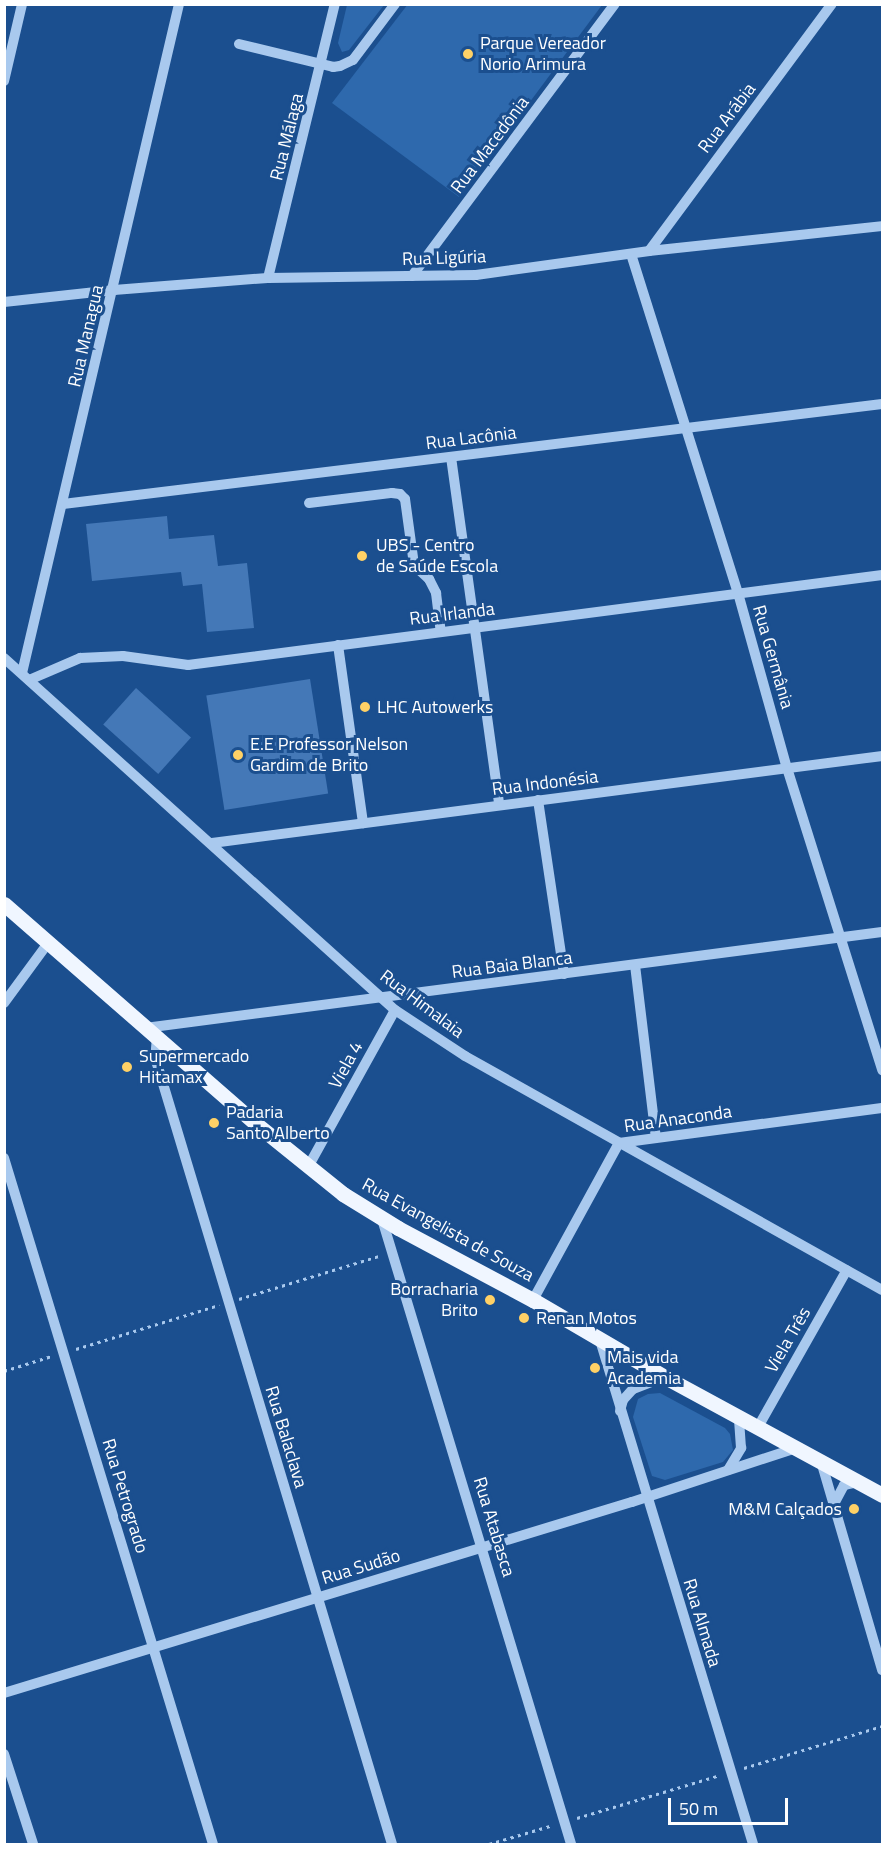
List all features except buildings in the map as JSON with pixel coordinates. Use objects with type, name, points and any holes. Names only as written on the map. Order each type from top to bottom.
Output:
[{"type":"main road","name":"Rua Evangelista de Souza","points":[[4,904],[308,1167],[382,1219],[532,1299],[666,1377],[882,1495]]},
{"type":"street","points":[[4,81],[22,4]]},
{"type":"street","name":"Rua Managua","points":[[25,677],[178,4]]},
{"type":"street","name":"Rua Málaga","points":[[268,278],[335,4]]},
{"type":"street","points":[[239,44],[322,64],[340,66],[353,60],[394,4]]},
{"type":"street","name":"Rua Macedônia","points":[[412,276],[615,4]]},
{"type":"street","name":"Rua Arábia","points":[[649,250],[832,4]]},
{"type":"street","name":"Rua Ligúria","points":[[4,302],[114,290],[268,278],[476,275],[649,250],[882,226]]},
{"type":"street","name":"Rua Germânia","points":[[631,254],[738,593],[787,768],[882,1070]]},
{"type":"street","name":"Rua Lacônia","points":[[63,504],[882,404]]},
{"type":"street","points":[[451,458],[499,805]]},
{"type":"street","points":[[309,503],[400,494],[405,499],[414,565],[429,579],[436,593],[441,632]]},
{"type":"street","name":"Rua Irlanda","points":[[25,677],[80,658],[123,656],[188,665],[882,575]]},
{"type":"street","points":[[338,645],[363,823]]},
{"type":"street","name":"Rua Himalaia","points":[[4,658],[395,1010],[465,1056],[882,1290]]},
{"type":"street","name":"Rua Indonésia","points":[[212,843],[882,756]]},
{"type":"street","points":[[538,800],[564,975]]},
{"type":"street","name":"Rua Baia Blanca","points":[[151,1033],[382,998],[882,933]]},
{"type":"street","points":[[4,1004],[48,943]]},
{"type":"street","points":[[635,965],[656,1138]]},
{"type":"street","name":"Viela 4","points":[[308,1167],[395,1010]]},
{"type":"street","name":"Rua Balaclava","points":[[151,1033],[155,1058],[392,1845]]},
{"type":"street","name":"Rua Anaconda","points":[[532,1299],[620,1143],[882,1108]]},
{"type":"street","name":"Rua Petrogrado","points":[[4,1158],[213,1845]]},
{"type":"street","name":"Rua Atabasca","points":[[382,1219],[483,1547],[571,1845]]},
{"type":"street","name":"Viela Três","points":[[758,1427],[847,1270]]},
{"type":"street","name":"Rua Almada","points":[[600,1340],[753,1845]]},
{"type":"street","points":[[620,1411],[623,1400],[633,1389],[666,1377]]},
{"type":"street","points":[[727,1470],[741,1448],[739,1417]]},
{"type":"street","name":"Rua Sudão","points":[[4,1693],[646,1497],[796,1448]]},
{"type":"street","points":[[821,1461],[882,1670]]},
{"type":"street","points":[[834,1504],[839,1490],[844,1485],[858,1482]]},
{"type":"street","points":[[4,1754],[33,1845]]},
{"type":"path","points":[[4,1371],[392,1252]]},
{"type":"path","points":[[489,1845],[882,1726]]},
{"type":"shaded area","name":"Parque Vereador Norio Arimura","points":[[408,4],[602,5],[459,197],[332,103]]},
{"type":"shaded area","points":[[347,5],[384,5],[349,50],[342,52],[338,43]]},
{"type":"shaded area","points":[[660,1393],[725,1428],[730,1434],[733,1450],[723,1462],[665,1480],[652,1476],[633,1417],[638,1399],[648,1394]]},
{"type":"place","name":"Parque Vereador Norio Arimura","points":[[468,54]]},
{"type":"place","name":"UBS - Centro de Saúde Escola","points":[[362,556]]},
{"type":"place","name":"LHC Autowerks","points":[[365,707]]},
{"type":"place","name":"E.E Professor Nelson Gardim de Brito","points":[[238,755]]},
{"type":"place","name":"Supermercado Hitamax","points":[[127,1067]]},
{"type":"place","name":"Padaria Santo Alberto","points":[[214,1123]]},
{"type":"place","name":"Borracharia Brito","points":[[490,1300]]},
{"type":"place","name":"Renan Motos","points":[[524,1318]]},
{"type":"place","name":"Mais vida Academia","points":[[595,1368]]},
{"type":"place","name":"M&M Calçados","points":[[854,1509]]}]
